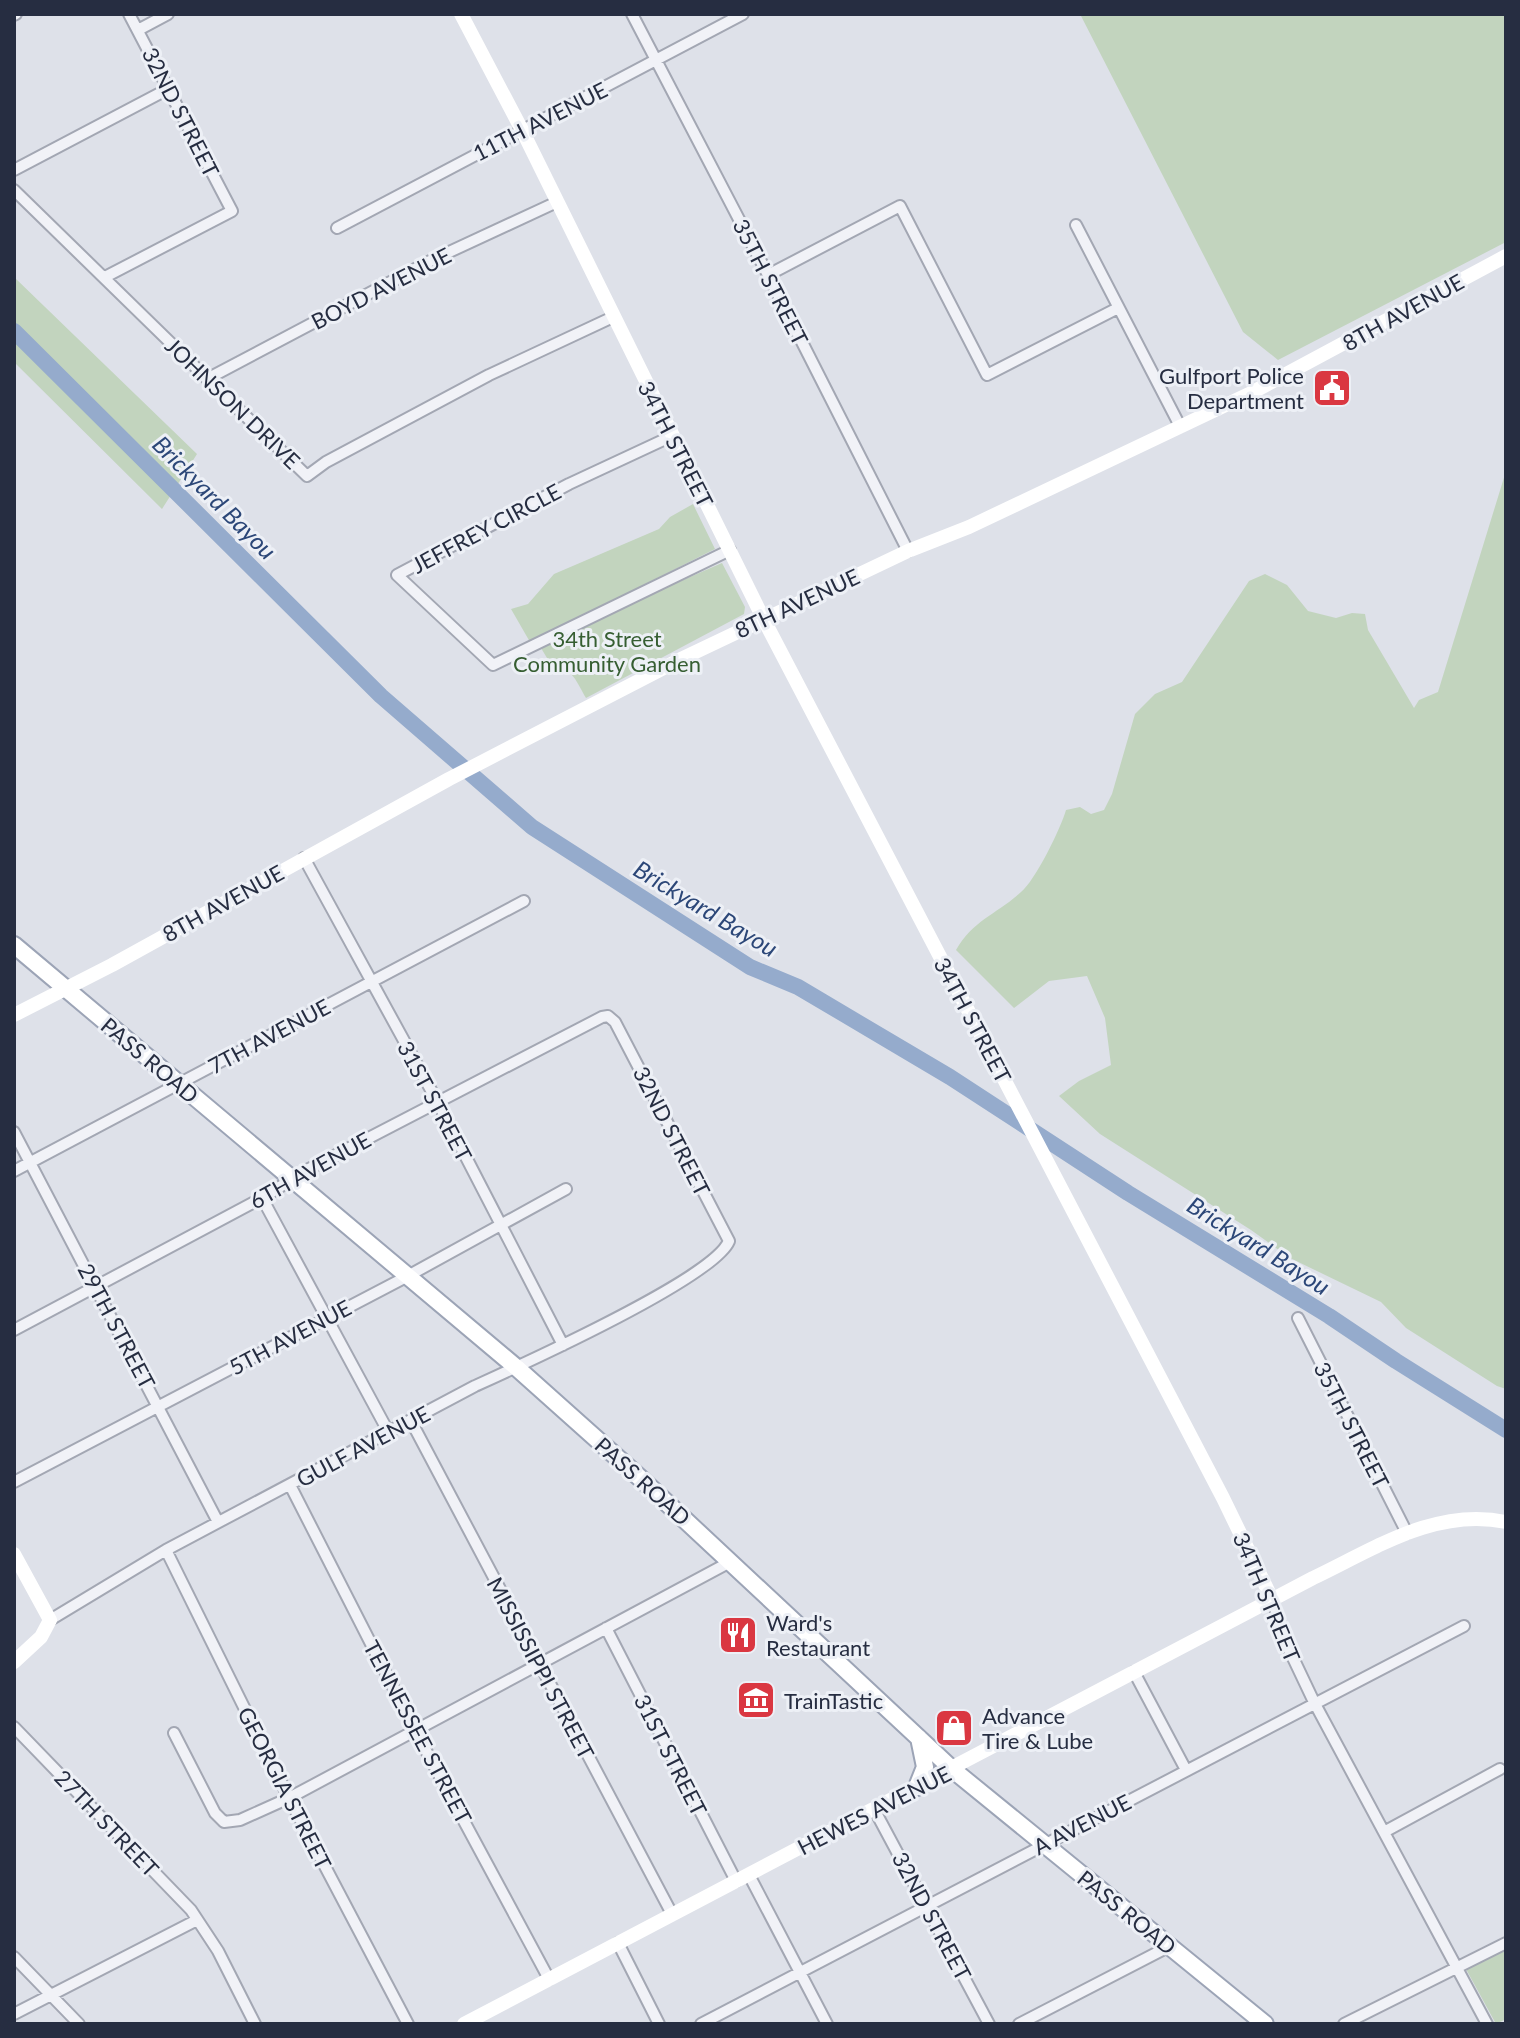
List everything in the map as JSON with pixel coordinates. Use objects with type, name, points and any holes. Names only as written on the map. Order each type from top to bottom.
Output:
[{"type":"main road","name":"PASS ROAD","points":[[14,945],[517,1368],[952,1769],[1265,2024]]},
{"type":"main road","points":[[917,1787],[925,1767],[919,1738]]},
{"type":"street","name":"32ND STREET","points":[[105,277],[232,211],[129,14]]},
{"type":"street","points":[[138,30],[168,14]]},
{"type":"street","name":"34TH STREET","points":[[461,14],[522,130],[763,618],[1223,1498],[1272,1599],[1286,1643],[1314,1702],[1487,2024]]},
{"type":"street","name":"35TH STREET","points":[[632,14],[908,551]]},
{"type":"street","name":"11TH AVENUE","points":[[337,228],[743,14]]},
{"type":"street","points":[[14,170],[168,89]]},
{"type":"street","name":"JOHNSON DRIVE","points":[[14,190],[307,476],[326,462],[489,375],[613,317]]},
{"type":"street","name":"BOYD AVENUE","points":[[207,379],[434,259],[557,202]]},
{"type":"street","points":[[768,275],[900,206],[987,375],[1118,308]]},
{"type":"street","points":[[1076,225],[1180,426]]},
{"type":"street","name":"8TH AVENUE","points":[[14,1015],[449,779],[763,618],[908,551],[969,527],[1180,426],[1353,340],[1506,256]]},
{"type":"street","name":"JEFFREY CIRCLE","points":[[672,436],[569,484],[397,575],[485,659],[496,664],[730,550]]},
{"type":"street","name":"31ST STREET","points":[[304,858],[437,1101],[563,1345]]},
{"type":"street","name":"7TH AVENUE","points":[[14,1171],[524,901]]},
{"type":"street","name":"32ND STREET","points":[[608,1016],[615,1022],[729,1241],[726,1248]]},
{"type":"street","name":"6TH AVENUE","points":[[14,1330],[437,1101],[608,1016]]},
{"type":"street","name":"29TH STREET","points":[[14,1132],[218,1522]]},
{"type":"street","name":"5TH AVENUE","points":[[14,1482],[406,1277],[566,1189]]},
{"type":"street","points":[[262,1198],[389,1433]]},
{"type":"street","name":"GULF AVENUE","points":[[14,1662],[41,1637],[50,1620],[166,1550],[475,1386],[563,1345],[677,1284],[726,1248]]},
{"type":"street","name":"35TH STREET","points":[[1298,1318],[1407,1533]]},
{"type":"street","name":"MISSISSIPPI STREET","points":[[411,1421],[672,1914]]},
{"type":"street","name":"TENNESSEE STREET","points":[[290,1485],[416,1732],[549,1979]]},
{"type":"street","name":"HEWES AVENUE","points":[[464,2024],[493,2018],[549,1979],[1272,1599],[1407,1533],[1445,1520],[1474,1518],[1506,1522]]},
{"type":"street","name":"GEORGIA STREET","points":[[166,1550],[289,1798],[408,2024]]},
{"type":"street","points":[[14,1554],[50,1620]]},
{"type":"street","points":[[174,1733],[215,1813],[224,1822],[240,1820],[416,1732],[538,1663],[730,1562]]},
{"type":"street","name":"A AVENUE","points":[[701,2024],[1464,1626]]},
{"type":"street","name":"31ST STREET","points":[[606,1628],[742,1878],[799,1971],[827,2024]]},
{"type":"street","points":[[1134,1672],[1186,1770]]},
{"type":"street","name":"27TH STREET","points":[[14,1727],[191,1910],[218,1951],[255,2024]]},
{"type":"street","points":[[1384,1832],[1500,1769]]},
{"type":"street","name":"32ND STREET","points":[[874,1809],[989,2024]]},
{"type":"street","points":[[14,2014],[197,1920]]},
{"type":"street","points":[[618,1943],[659,2024]]},
{"type":"street","points":[[1344,2024],[1506,1943]]},
{"type":"street","points":[[1019,2024],[1170,1946]]},
{"type":"street","points":[[14,1957],[79,2024]]},
{"type":"green space","points":[[1080,14],[1506,14],[1506,242],[1278,360],[1243,332]]},
{"type":"green space","points":[[14,277],[197,454],[162,509],[14,362]]},
{"type":"green space","points":[[1506,471],[1506,1389],[1406,1328],[1381,1302],[1290,1258],[1100,1134],[1059,1096],[1079,1081],[1111,1065],[1105,1018],[1087,976],[1049,981],[1014,1008],[956,950],[970,931],[1027,886],[1047,854],[1066,810],[1080,807],[1091,814],[1104,810],[1112,794],[1135,714],[1155,694],[1182,682],[1249,581],[1265,574],[1287,585],[1308,611],[1336,618],[1352,613],[1365,614],[1368,630],[1414,708],[1419,700],[1438,692]]},
{"type":"green space","name":"34th Street Community Garden","points":[[693,504],[715,549],[530,642],[511,609],[528,604],[554,574],[659,529],[670,517]]},
{"type":"green space","name":"34th Street Community Garden","points":[[722,563],[745,607],[744,614],[586,698],[574,677],[565,670],[553,668],[541,648],[628,604]]},
{"type":"green space","points":[[1506,1945],[1506,2023],[1504,2020],[1496,2024],[1466,1969],[1467,1965]]},
{"type":"waterway","name":"Brickyard Bayou","points":[[14,331],[381,696],[532,827],[750,967],[798,987],[950,1077],[1128,1193],[1329,1316],[1506,1430]]},
{"type":"place","name":"Gulfport Police Department","points":[[1332,388]]},
{"type":"place","name":"Ward's Restaurant","points":[[738,1635]]},
{"type":"place","name":"TrainTastic","points":[[756,1700]]},
{"type":"place","name":"Advance Tire & Lube","points":[[954,1728]]}]
